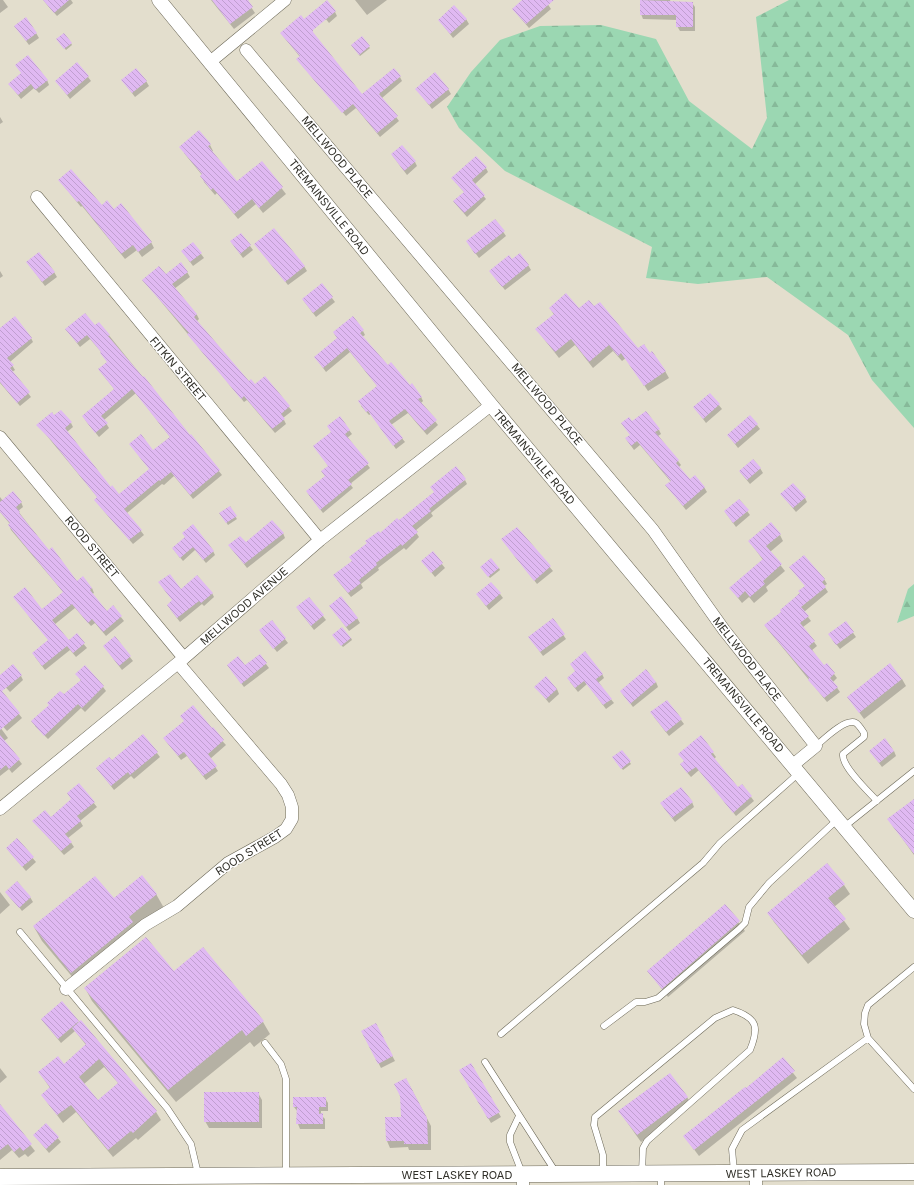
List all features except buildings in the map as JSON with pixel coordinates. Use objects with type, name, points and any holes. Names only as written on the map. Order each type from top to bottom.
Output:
[{"type":"main road","name":"WEST LASKEY ROAD","points":[[0,1177],[60,1181],[199,1176],[290,1179],[429,1178],[523,1180],[557,1174],[642,1174],[661,1179],[734,1174],[756,1179],[914,1172]]},
{"type":"street","name":"TREMAINSVILLE ROAD","points":[[159,0],[491,405],[914,911]]},
{"type":"street","points":[[210,62],[285,0]]},
{"type":"street","name":"MELLWOOD PLACE","points":[[246,50],[653,530],[724,630],[816,746]]},
{"type":"street","name":"FITKIN STREET","points":[[37,197],[320,540]]},
{"type":"street","name":"MELLWOOD AVENUE","points":[[0,809],[181,660],[320,540],[491,405]]},
{"type":"street","name":"ROOD STREET","points":[[0,436],[281,784],[290,801],[292,819],[286,829],[275,837],[228,863],[177,906],[145,925],[66,989]]},
{"type":"street","points":[[796,769],[816,746]]},
{"type":"lane","points":[[816,746],[842,725],[851,722],[856,723],[864,733],[864,737],[843,754],[842,759],[846,766],[877,801]]},
{"type":"lane","points":[[502,1034],[703,863],[720,843],[796,769]]},
{"type":"lane","points":[[604,1026],[636,1002],[645,1002],[658,998],[739,929],[745,922],[749,907],[769,883],[841,823],[877,801],[914,771]]},
{"type":"lane","points":[[20,932],[66,989],[167,1108],[191,1144],[199,1176]]},
{"type":"lane","points":[[914,967],[868,1005],[865,1013],[864,1024],[868,1038],[914,1089]]},
{"type":"lane","points":[[603,1174],[603,1155],[594,1125],[595,1117],[715,1018],[733,1010],[746,1014],[755,1023],[757,1034],[750,1050],[647,1141],[643,1148],[642,1174]]},
{"type":"lane","points":[[734,1174],[732,1149],[742,1130],[868,1038]]},
{"type":"lane","points":[[265,1044],[281,1064],[286,1078],[290,1179]]},
{"type":"lane","points":[[485,1062],[557,1174]]},
{"type":"lane","points":[[519,1116],[510,1135],[510,1142],[523,1180]]},
{"type":"green space","points":[[789,0],[914,0],[914,428],[872,380],[848,335],[767,277],[698,284],[646,278],[652,247],[505,171],[459,128],[447,107],[471,72],[500,40],[540,26],[601,25],[656,39],[689,101],[752,149],[767,118],[756,17]]},
{"type":"green space","points":[[914,584],[914,616],[897,623],[908,589]]}]
